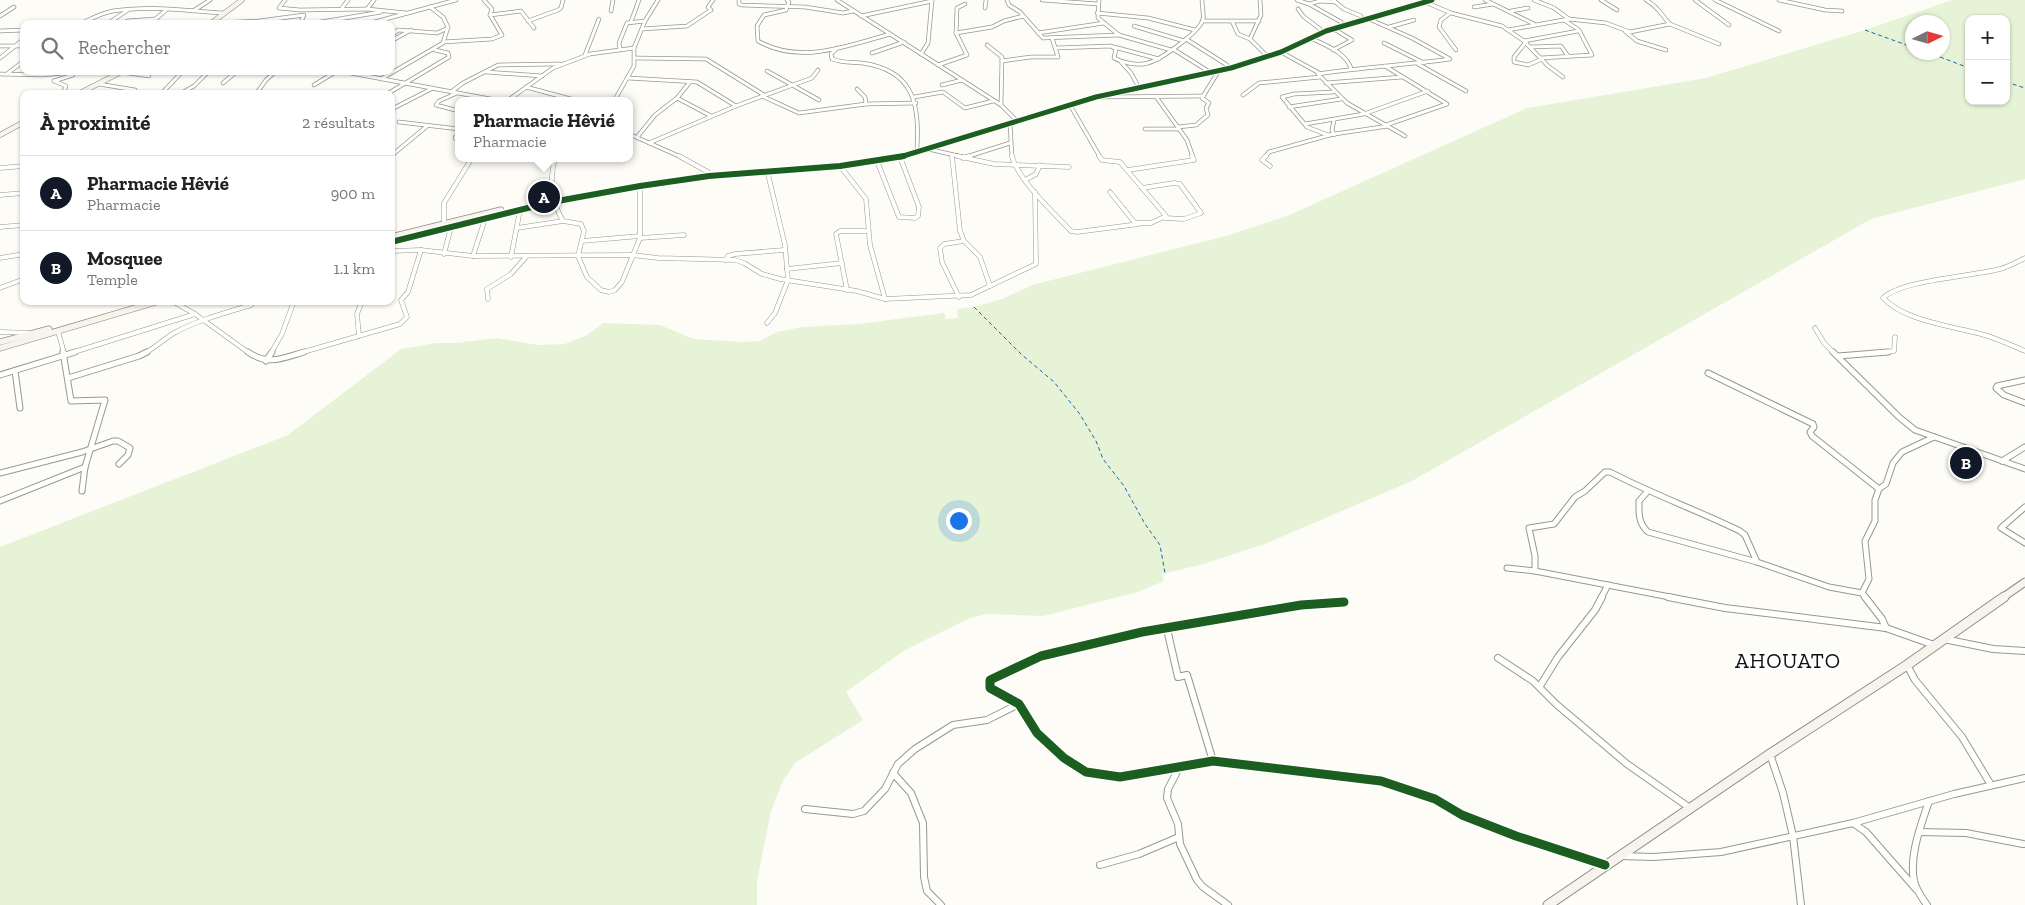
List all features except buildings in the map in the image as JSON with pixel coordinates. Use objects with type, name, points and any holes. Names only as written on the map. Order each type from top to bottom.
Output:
[{"type":"street","points":[[192,11],[210,0]]},
{"type":"street","points":[[215,20],[242,0]]},
{"type":"street","points":[[285,0],[279,8],[300,10],[367,8],[406,13]]},
{"type":"street","points":[[342,8],[348,0]]},
{"type":"street","points":[[367,8],[374,0]]},
{"type":"street","points":[[384,20],[456,0]]},
{"type":"street","points":[[484,0],[492,9],[490,15]]},
{"type":"street","points":[[528,21],[558,10],[561,8],[563,0]]},
{"type":"street","points":[[610,11],[613,0]]},
{"type":"street","points":[[631,22],[639,0]]},
{"type":"street","points":[[616,97],[634,66],[634,48],[645,21],[658,0]]},
{"type":"street","points":[[642,29],[687,26],[711,10],[708,7],[713,0]]},
{"type":"street","points":[[739,0],[739,4],[742,5],[787,7],[843,13],[853,11]]},
{"type":"street","points":[[787,0],[787,7],[783,12],[762,17],[757,26],[757,39],[759,43],[786,54],[837,48],[890,34]]},
{"type":"street","points":[[837,0],[1001,105],[1015,119]]},
{"type":"street","points":[[985,8],[986,0]]},
{"type":"street","points":[[1007,0],[1009,5],[1023,16],[1043,38],[1119,36],[1172,50],[1208,70]]},
{"type":"street","points":[[1042,0],[1098,2],[1098,18],[1119,36]]},
{"type":"street","points":[[1121,62],[1148,64],[1172,50],[1185,40],[1202,21],[1202,0]]},
{"type":"street","points":[[1250,39],[1262,11],[1260,0]]},
{"type":"street","points":[[1297,0],[1338,3]]},
{"type":"street","points":[[1333,0],[1344,9],[1361,16]]},
{"type":"street","points":[[395,236],[552,200],[708,172],[841,163],[876,158],[917,148],[1090,96],[1228,65],[1265,54],[1320,29],[1416,0]]},
{"type":"street","points":[[395,241],[520,210],[552,200],[709,176],[767,170],[840,166],[900,156],[1096,98],[1218,72],[1281,52],[1334,28],[1432,0]]},
{"type":"street","points":[[1534,0],[1554,8],[1570,19]]},
{"type":"street","points":[[1601,0],[1617,10]]},
{"type":"street","points":[[1646,0],[1657,6],[1670,24],[1719,44]]},
{"type":"street","points":[[1695,0],[1730,25]]},
{"type":"street","points":[[1715,0],[1779,31]]},
{"type":"street","points":[[1779,0],[1825,10],[1842,11]]},
{"type":"street","points":[[861,16],[932,1],[931,20],[927,35],[928,42],[921,54]]},
{"type":"street","points":[[1487,1],[1494,2],[1535,24]]},
{"type":"street","points":[[1312,2],[1341,22]]},
{"type":"street","points":[[1425,2],[1451,13],[1493,22],[1508,30],[1531,47],[1563,77]]},
{"type":"street","points":[[1474,7],[1494,2]]},
{"type":"street","points":[[938,65],[967,55],[956,33],[958,8],[966,4]]},
{"type":"street","points":[[0,16],[14,7]]},
{"type":"street","points":[[395,70],[417,57],[435,50],[443,42],[448,28],[443,17],[430,7]]},
{"type":"street","points":[[1510,12],[1528,8]]},
{"type":"street","points":[[140,20],[155,19],[166,9]]},
{"type":"street","points":[[89,20],[109,11],[128,10],[166,9],[223,13]]},
{"type":"street","points":[[1298,9],[1303,16],[1320,29]]},
{"type":"street","points":[[113,20],[128,10]]},
{"type":"street","points":[[333,20],[387,11]]},
{"type":"street","points":[[490,15],[520,11],[534,28]]},
{"type":"street","points":[[1097,13],[1148,18],[1195,30]]},
{"type":"street","points":[[1451,13],[1441,20],[1439,27],[1456,50]]},
{"type":"street","points":[[256,20],[304,15],[302,20]]},
{"type":"street","points":[[443,42],[500,36],[502,33],[490,15]]},
{"type":"street","points":[[956,33],[992,27],[1004,21],[1023,16]]},
{"type":"street","points":[[1243,95],[1259,83],[1320,75],[1351,68],[1417,64],[1450,59],[1367,18]]},
{"type":"street","points":[[585,56],[599,19]]},
{"type":"street","points":[[1508,30],[1570,19],[1606,23],[1624,31],[1637,41],[1666,50]]},
{"type":"street","points":[[1388,27],[1414,20]]},
{"type":"street","points":[[1563,20],[1575,26],[1578,31],[1592,55],[1542,59],[1528,65],[1514,62],[1514,58],[1525,42],[1552,34],[1578,31]]},
{"type":"street","points":[[620,49],[622,35],[627,23],[645,21]]},
{"type":"street","points":[[1202,21],[1259,21]]},
{"type":"street","points":[[1232,21],[1238,34],[1250,39],[1265,54]]},
{"type":"street","points":[[1038,33],[1105,23]]},
{"type":"street","points":[[1624,31],[1633,32],[1670,24]]},
{"type":"street","points":[[1134,26],[1185,40],[1228,65]]},
{"type":"street","points":[[395,31],[412,30],[438,33],[448,28]]},
{"type":"street","points":[[1333,50],[1352,40],[1334,28]]},
{"type":"street","points":[[0,31],[20,30]]},
{"type":"street","points":[[395,38],[412,30]]},
{"type":"street","points":[[1002,61],[1031,56],[1058,57],[1052,38]]},
{"type":"street","points":[[1311,38],[1348,59],[1351,68]]},
{"type":"street","points":[[0,58],[20,42]]},
{"type":"street","points":[[872,53],[904,42]]},
{"type":"street","points":[[1384,43],[1424,63]]},
{"type":"street","points":[[987,45],[991,50],[1000,54],[1002,61],[1004,71],[1000,91],[1001,105]]},
{"type":"street","points":[[0,46],[20,46]]},
{"type":"street","points":[[1531,47],[1561,46],[1568,56]]},
{"type":"street","points":[[1056,48],[1114,47],[1159,58]]},
{"type":"street","points":[[1114,47],[1116,49],[1114,58],[1121,62],[1131,73],[1137,84]]},
{"type":"street","points":[[512,97],[542,76],[564,64],[585,56],[634,48]]},
{"type":"street","points":[[837,48],[831,54],[832,59],[837,62],[861,63],[887,68],[904,81],[916,103],[919,122],[917,148]]},
{"type":"street","points":[[394,90],[449,57],[448,53],[435,50]]},
{"type":"street","points":[[1281,52],[1320,75],[1341,99],[1405,136]]},
{"type":"street","points":[[635,58],[706,60],[763,95],[799,113],[810,113],[823,108],[866,104],[916,103]]},
{"type":"street","points":[[7,74],[20,64]]},
{"type":"street","points":[[451,92],[463,83],[494,66],[502,64],[564,64]]},
{"type":"street","points":[[1417,64],[1466,91]]},
{"type":"street","points":[[1270,166],[1262,160],[1268,152],[1332,135],[1387,126],[1447,105],[1428,91],[1384,66]]},
{"type":"street","points":[[649,143],[763,95],[812,78],[818,70]]},
{"type":"street","points":[[767,71],[819,100]]},
{"type":"street","points":[[486,72],[542,76]]},
{"type":"street","points":[[1096,98],[1203,96],[1212,85],[1218,72]]},
{"type":"street","points":[[0,74],[20,74]]},
{"type":"street","points":[[65,90],[66,86],[54,81],[72,75]]},
{"type":"street","points":[[86,90],[116,75]]},
{"type":"street","points":[[142,75],[149,76]]},
{"type":"street","points":[[166,90],[179,75]]},
{"type":"street","points":[[187,90],[205,75]]},
{"type":"street","points":[[223,83],[232,75]]},
{"type":"street","points":[[259,90],[272,75]]},
{"type":"street","points":[[314,85],[333,75]]},
{"type":"street","points":[[360,75],[480,97]]},
{"type":"street","points":[[380,79],[387,75]]},
{"type":"street","points":[[1326,83],[1402,76]]},
{"type":"street","points":[[628,78],[697,82],[736,106]]},
{"type":"street","points":[[942,85],[962,80]]},
{"type":"street","points":[[638,136],[655,115],[677,98],[691,81]]},
{"type":"street","points":[[99,84],[135,90]]},
{"type":"street","points":[[526,87],[563,97]]},
{"type":"street","points":[[395,107],[433,88]]},
{"type":"street","points":[[856,89],[865,96],[866,104]]},
{"type":"street","points":[[1305,124],[1364,114],[1428,91]]},
{"type":"street","points":[[914,97],[943,92],[965,108],[993,100]]},
{"type":"street","points":[[1332,135],[1314,131],[1305,124],[1282,98],[1283,96],[1333,92]]},
{"type":"street","points":[[455,110],[436,105],[439,101],[458,93]]},
{"type":"street","points":[[1145,129],[1179,128],[1196,125],[1208,116],[1206,108],[1209,103],[1202,99],[1203,96]]},
{"type":"street","points":[[677,98],[712,116]]},
{"type":"street","points":[[1128,170],[1194,160],[1187,140],[1157,98]]},
{"type":"street","points":[[1289,107],[1341,99]]},
{"type":"street","points":[[1070,105],[1102,160],[1118,161],[1128,170],[1156,202],[1166,216],[1165,218]]},
{"type":"street","points":[[1332,135],[1334,120]]},
{"type":"street","points":[[399,122],[455,130]]},
{"type":"street","points":[[1310,128],[1317,123]]},
{"type":"street","points":[[0,135],[20,124]]},
{"type":"street","points":[[1010,124],[1010,143],[1014,164],[1035,192],[1074,232],[1147,224],[1165,218],[1178,219],[1201,213],[1196,203],[1178,183],[1142,188]]},
{"type":"street","points":[[395,152],[427,126]]},
{"type":"street","points":[[1314,131],[1316,140]]},
{"type":"street","points":[[633,135],[708,172]]},
{"type":"street","points":[[963,158],[1010,143]]},
{"type":"street","points":[[928,149],[994,164],[1069,167]]},
{"type":"street","points":[[952,155],[960,231],[964,241],[980,257],[990,286]]},
{"type":"street","points":[[877,161],[886,178],[889,196],[900,216],[916,218],[918,216],[918,207],[900,156]]},
{"type":"street","points":[[444,224],[444,203],[470,162]]},
{"type":"street","points":[[554,162],[551,172],[552,200],[563,221]]},
{"type":"street","points":[[1027,179],[1036,174],[1040,165]]},
{"type":"street","points":[[0,169],[20,166]]},
{"type":"street","points":[[840,166],[866,199],[868,231],[885,299]]},
{"type":"street","points":[[767,170],[784,250],[788,280],[775,312],[767,323]]},
{"type":"street","points":[[518,228],[563,221],[577,222],[584,226],[578,256],[588,281],[609,292],[620,286],[640,238],[640,186]]},
{"type":"street","points":[[395,251],[421,250],[444,254],[511,257],[632,255],[658,259],[740,261],[752,265],[764,275],[873,294],[885,299],[959,297],[971,295],[1036,264],[1035,192]]},
{"type":"street","points":[[1110,192],[1135,222],[1139,224]]},
{"type":"street","points":[[0,195],[20,193]]},
{"type":"street","points":[[511,257],[520,210]]},
{"type":"street","points":[[474,256],[485,219]]},
{"type":"street","points":[[0,227],[20,225]]},
{"type":"street","points":[[444,254],[451,227]]},
{"type":"street","points":[[847,290],[836,234],[837,232],[868,231]]},
{"type":"street","points":[[582,241],[684,235]]},
{"type":"street","points":[[959,297],[954,282],[943,265],[940,248],[944,244],[964,241]]},
{"type":"street","points":[[179,305],[195,314],[258,359],[266,361],[400,324],[406,317],[401,300],[408,292],[421,250]]},
{"type":"street","points":[[726,260],[728,256],[735,254],[784,250]]},
{"type":"street","points":[[0,258],[20,255]]},
{"type":"street","points":[[488,298],[487,288],[511,274],[526,257]]},
{"type":"street","points":[[2025,258],[2001,268],[1964,274],[1896,290],[1883,298],[1890,305],[1914,315],[1982,334],[2025,351]]},
{"type":"street","points":[[787,269],[842,263]]},
{"type":"street","points":[[0,288],[20,280]]},
{"type":"street","points":[[0,342],[130,305]]},
{"type":"street","points":[[0,348],[146,305]]},
{"type":"street","points":[[68,378],[139,356],[160,345],[170,336],[203,320],[252,305]]},
{"type":"street","points":[[266,361],[282,334],[293,305]]},
{"type":"street","points":[[359,336],[357,314],[360,305]]},
{"type":"street","points":[[0,375],[195,314]]},
{"type":"street","points":[[1815,328],[1824,343],[1908,425],[1934,437],[2025,469]]},
{"type":"street","points":[[58,331],[73,402],[105,400],[85,467],[82,491]]},
{"type":"street","points":[[0,332],[36,333]]},
{"type":"street","points":[[1838,356],[1894,351],[1896,336]]},
{"type":"street","points":[[15,371],[20,408]]},
{"type":"street","points":[[1708,373],[1813,424],[1814,427],[1810,432],[1812,436],[1879,488]]},
{"type":"street","points":[[2025,380],[1997,386],[1996,388],[2004,395],[2025,403]]},
{"type":"street","points":[[1862,593],[1869,579],[1865,541],[1875,521],[1875,500],[1879,488],[1886,484],[1893,463],[1902,452],[1934,437]]},
{"type":"street","points":[[0,473],[113,441],[130,448],[127,457],[119,464]]},
{"type":"street","points":[[2002,461],[2025,448]]},
{"type":"street","points":[[0,501],[85,467]]},
{"type":"street","points":[[1535,571],[1535,556],[1529,528],[1554,524],[1576,497],[1605,472],[1614,473],[1648,491],[1704,513],[1740,531],[1745,536],[1757,562]]},
{"type":"street","points":[[1648,491],[1639,501],[1638,518],[1643,528],[1648,532],[1757,562],[1829,587],[1862,593],[1882,619],[1886,628]]},
{"type":"street","points":[[2025,507],[2001,528],[2025,543]]},
{"type":"street","points":[[1507,568],[1535,571],[1725,608],[1886,628],[1934,645]]},
{"type":"street","points":[[1548,905],[1770,754],[1907,665],[2025,582]]},
{"type":"street","points":[[1540,686],[1558,657],[1595,610],[1608,585]]},
{"type":"street","points":[[1344,602],[1284,608],[1166,630],[1142,632],[1041,656],[990,680],[990,688],[1019,704],[1037,733],[1064,758],[1086,772],[1120,777],[1214,760],[1381,782],[1435,799],[1462,815],[1509,833],[1605,865]]},
{"type":"street","points":[[1166,630],[1178,677],[1187,675],[1203,732],[1214,760]]},
{"type":"street","points":[[1942,639],[1993,649],[2025,652]]},
{"type":"street","points":[[1498,658],[1540,686],[1556,704],[1613,752],[1690,808]]},
{"type":"street","points":[[1907,665],[1915,680],[1962,737],[1991,785]]},
{"type":"street","points":[[805,809],[853,814],[864,811],[885,789],[898,764],[938,733],[954,725],[987,720],[1019,704]]},
{"type":"street","points":[[1770,754],[1783,793],[1793,836],[1801,905]]},
{"type":"street","points":[[1180,766],[1168,789],[1167,798],[1178,824],[1183,852],[1197,880],[1203,887],[1228,905]]},
{"type":"street","points":[[893,773],[911,793],[923,823],[924,877],[927,891],[941,905]]},
{"type":"street","points":[[1618,856],[1654,857],[1721,852],[1853,823],[1929,801],[2025,778]]},
{"type":"street","points":[[1918,891],[1913,873],[1919,832],[1929,801]]},
{"type":"street","points":[[1853,823],[1866,832],[1918,891],[1927,905]]},
{"type":"street","points":[[1919,832],[1966,833],[2023,844]]},
{"type":"street","points":[[1100,865],[1139,854],[1179,837]]},
{"type":"green space","points":[[1952,0],[2025,0],[2025,179],[1871,219],[1412,481],[1265,544],[1200,565],[1162,574],[1164,581],[1138,592],[1043,616],[987,614],[970,618],[905,650],[846,692],[863,720],[795,763],[783,781],[771,811],[757,881],[757,905],[0,905],[0,547],[288,435],[401,349],[436,343],[456,343],[497,338],[538,345],[565,344],[587,335],[603,323],[660,325],[694,339],[742,342],[759,341],[777,332],[802,327],[858,324],[944,313],[946,319],[958,318],[957,309],[974,307],[1002,299],[1032,285],[1226,236],[1287,216],[1527,108],[1706,78],[1905,16],[1905,60],[1950,60],[1950,15],[1908,15]]},
{"type":"ferry route","points":[[1865,30],[1905,44]]},
{"type":"ferry route","points":[[1948,60],[1965,66]]},
{"type":"ferry route","points":[[2010,83],[2025,88]]},
{"type":"ferry route","points":[[974,307],[1021,354],[1054,382],[1079,413],[1096,441],[1103,459],[1124,486],[1145,524],[1160,545],[1165,573]]},
{"type":"cycle path","points":[[395,241],[552,202],[640,186],[709,176],[840,166],[900,157],[1096,97],[1231,68],[1281,52],[1326,31],[1432,0]]},
{"type":"cycle path","points":[[1344,602],[1301,605],[1142,632],[1041,656],[990,680],[990,688],[1019,704],[1037,733],[1064,758],[1086,772],[1120,777],[1213,761],[1381,781],[1435,799],[1462,815],[1516,836],[1605,865]]},
{"type":"place","name":"Pharmacie Hêvié","points":[[544,197]]},
{"type":"place","name":"Mosquee","points":[[1966,463]]},
{"type":"district","name":"AHOUATO","points":[[1788,661]]}]
